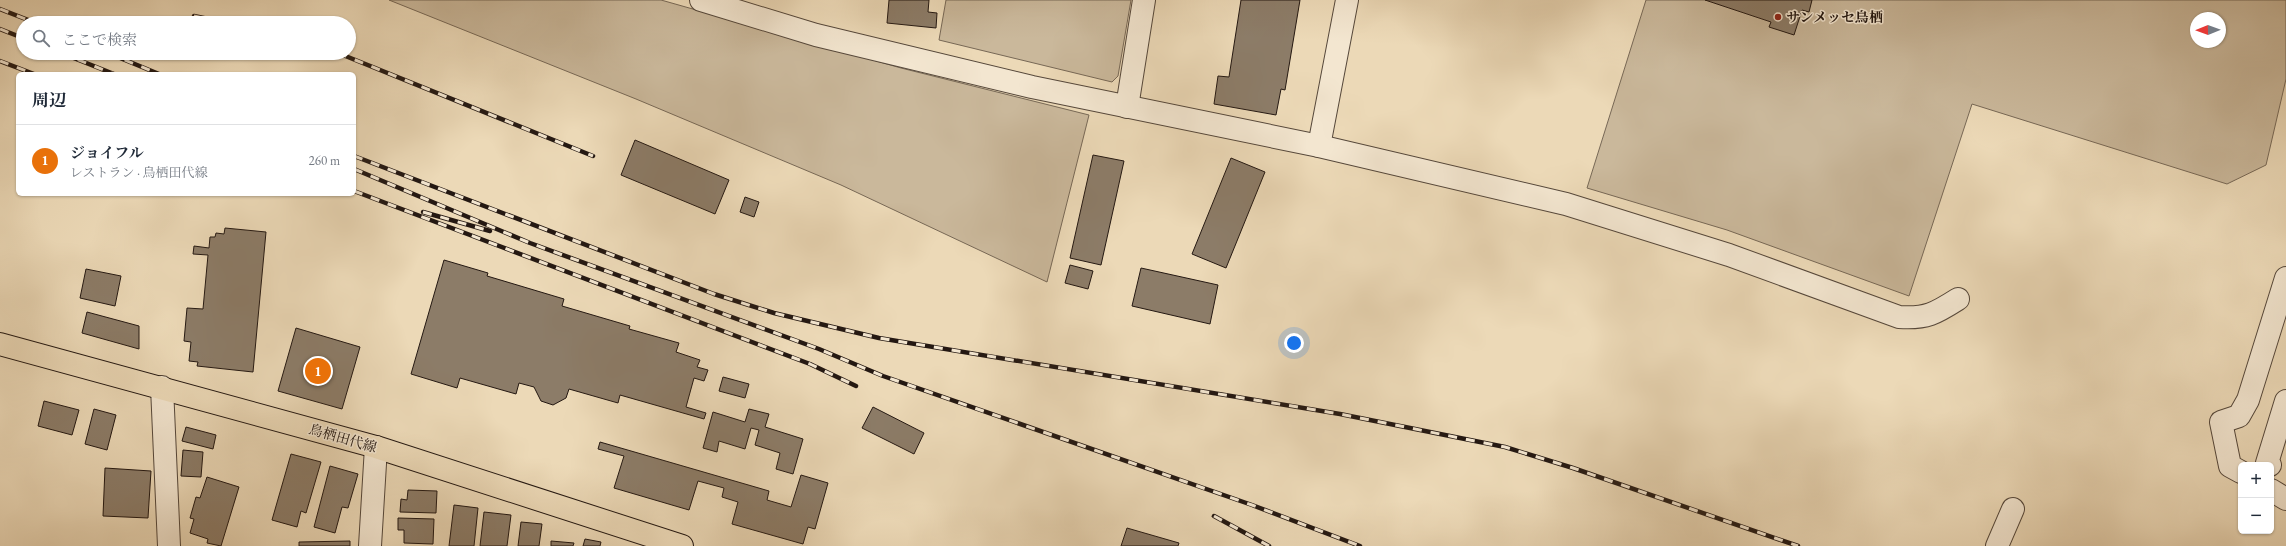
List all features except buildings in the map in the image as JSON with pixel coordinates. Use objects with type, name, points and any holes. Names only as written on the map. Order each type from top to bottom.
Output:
[{"type":"main road","name":"鳥栖田代線","points":[[0,344],[162,387],[376,447],[682,546]]},
{"type":"street","points":[[701,0],[816,35],[1032,87],[1319,146],[1566,204],[1729,255],[1899,317],[1918,318],[1930,316],[1958,299]]},
{"type":"street","points":[[1127,106],[1144,0]]},
{"type":"street","points":[[1319,146],[1347,0]]},
{"type":"street","points":[[2238,470],[2230,466],[2221,422],[2239,416],[2248,400],[2286,278]]},
{"type":"street","points":[[162,387],[169,546]]},
{"type":"street","points":[[2268,462],[2280,438],[2286,401]]},
{"type":"street","points":[[370,546],[376,447]]},
{"type":"street","points":[[2274,467],[2286,474]]},
{"type":"street","points":[[2274,492],[2286,499]]},
{"type":"street","points":[[1997,546],[2013,509]]},
{"type":"shaded area","points":[[389,0],[661,0],[901,68],[1089,115],[1047,282],[841,185],[636,99]]},
{"type":"shaded area","points":[[946,0],[1131,0],[1118,76],[1112,82],[939,40]]},
{"type":"shaded area","points":[[1646,0],[2286,0],[2286,79],[2266,165],[2227,184],[1972,104],[1909,296],[1727,230],[1587,188]]},
{"type":"railway","points":[[0,9],[18,16]]},
{"type":"railway","points":[[0,29],[16,35]]},
{"type":"railway","points":[[79,60],[109,72]]},
{"type":"railway","points":[[125,60],[154,72]]},
{"type":"railway","points":[[355,60],[593,156]]},
{"type":"railway","points":[[0,61],[29,72]]},
{"type":"railway","points":[[356,157],[714,294],[774,313],[879,338],[1340,414],[1505,447],[1573,468],[1798,546]]},
{"type":"railway","points":[[356,170],[530,243],[819,349],[883,376],[1252,505],[1360,546]]},
{"type":"railway","points":[[356,192],[810,364],[856,386]]},
{"type":"railway","points":[[423,212],[490,231]]},
{"type":"railway","points":[[1214,516],[1269,546]]},
{"type":"place","name":"サンメッセ鳥栖","points":[[1778,17]]},
{"type":"place","name":"ジョイフル","points":[[318,371]]}]
